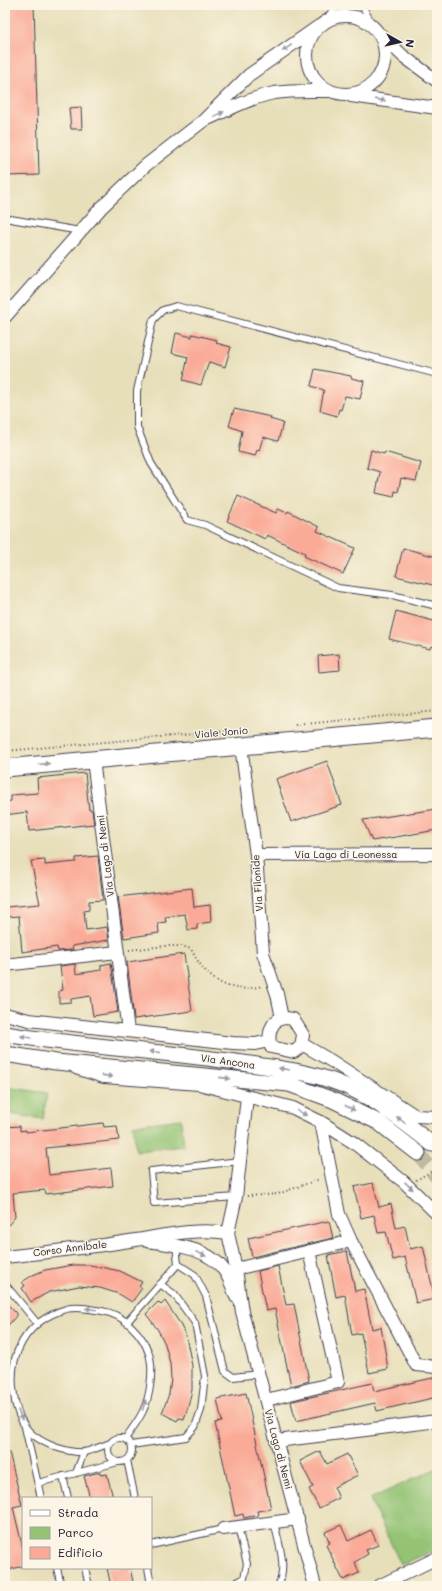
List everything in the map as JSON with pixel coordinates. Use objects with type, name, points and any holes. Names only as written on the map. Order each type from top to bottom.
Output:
[{"type":"main road","name":"Viale Jonio","points":[[5,756],[437,718]]},
{"type":"main road","name":"Viale Jonio","points":[[5,768],[437,728]]},
{"type":"street","points":[[5,317],[101,208],[145,166],[202,121],[249,75],[330,19],[344,16],[357,17],[369,23],[403,56],[437,81]]},
{"type":"street","points":[[321,25],[311,37],[307,50],[307,63],[319,84],[330,91]]},
{"type":"street","points":[[342,94],[354,94],[366,89],[376,81],[382,71],[386,58],[384,45],[376,30]]},
{"type":"street","points":[[202,121],[253,99],[274,93],[298,90],[330,91],[437,108]]},
{"type":"street","name":"Via Filonide","points":[[241,746],[256,855],[263,953],[282,1018]]},
{"type":"street","name":"Via Lago di Nemi","points":[[93,760],[116,952],[128,1031]]},
{"type":"street","name":"Via Lago di Leonessa","points":[[256,855],[437,854]]},
{"type":"street","points":[[5,965],[116,952]]},
{"type":"street","points":[[5,1014],[30,1020],[233,1043],[255,1044],[269,1041]]},
{"type":"street","points":[[279,1018],[282,1018],[293,1019],[304,1035],[302,1044],[296,1051],[286,1051],[271,1047],[269,1033],[279,1018]]},
{"type":"street","name":"Via Ancona","points":[[5,1034],[58,1043],[209,1058],[298,1071],[339,1083],[383,1106],[432,1144]]},
{"type":"street","points":[[209,1058],[233,1043]]},
{"type":"street","points":[[302,1044],[333,1062],[416,1116],[437,1117]]},
{"type":"street","name":"Via Ancona","points":[[5,1054],[56,1062],[289,1084],[333,1100],[378,1122],[418,1153]]},
{"type":"street","name":"Via Ancona","points":[[56,1062],[104,1077],[199,1084],[293,1108],[321,1122],[354,1143],[404,1182],[437,1214]]},
{"type":"street","points":[[242,1312],[236,1269],[228,1233],[236,1197],[247,1097]]},
{"type":"street","points":[[321,1122],[339,1214],[351,1241],[416,1365],[437,1367]]},
{"type":"street","points":[[136,1240],[174,1233],[213,1230],[228,1233]]},
{"type":"street","points":[[136,1240],[176,1245],[214,1259],[226,1273],[242,1312]]},
{"type":"street","name":"Corso Annibale","points":[[8,1258],[136,1240]]},
{"type":"street","points":[[236,1269],[351,1241]]},
{"type":"street","points":[[266,1400],[338,1382],[309,1251]]},
{"type":"street","name":"Via Lago di Nemi","points":[[242,1312],[315,1586]]},
{"type":"street","points":[[277,1441],[437,1421]]},
{"type":"street","points":[[223,1529],[298,1519]]},
{"type":"street","points":[[379,1586],[437,1558]]},
{"type":"lane","points":[[321,25],[336,5]]},
{"type":"lane","points":[[362,5],[376,30]]},
{"type":"lane","points":[[5,218],[80,231]]},
{"type":"lane","points":[[437,374],[176,306],[163,310],[153,320],[137,391],[137,427],[151,463],[187,520],[205,525],[338,588],[392,594],[437,606]]},
{"type":"lane","points":[[236,1197],[154,1203],[151,1171],[240,1161]]},
{"type":"lane","points":[[127,1322],[178,1264],[176,1245]]},
{"type":"lane","points":[[178,1264],[195,1275],[206,1296],[225,1371],[233,1377],[259,1374]]},
{"type":"lane","points":[[5,1284],[37,1323]]},
{"type":"lane","points":[[131,1445],[186,1436],[195,1427],[201,1410],[205,1376],[194,1323],[174,1294],[160,1284]]},
{"type":"lane","points":[[41,1497],[25,1427],[15,1404],[11,1382],[12,1363],[22,1340],[37,1323],[48,1316],[68,1309],[89,1308],[108,1312],[127,1322],[140,1337],[149,1355],[151,1383],[143,1410],[125,1439]]},
{"type":"lane","points":[[25,1427],[44,1442],[65,1451],[84,1452],[110,1443],[117,1438],[125,1439],[131,1445],[132,1453],[127,1460],[38,1483]]},
{"type":"lane","points":[[110,1443],[107,1451],[111,1458],[118,1462]]},
{"type":"lane","points":[[76,1473],[84,1452]]},
{"type":"lane","points":[[127,1460],[135,1497]]},
{"type":"lane","points":[[63,1476],[68,1497]]},
{"type":"lane","points":[[274,1522],[282,1559],[280,1582],[278,1586]]},
{"type":"lane","points":[[231,1586],[244,1578],[247,1564],[238,1527]]},
{"type":"lane","points":[[152,1545],[223,1529]]},
{"type":"lane","points":[[57,1569],[61,1586]]},
{"type":"lane","points":[[85,1569],[89,1586]]},
{"type":"lane","points":[[148,1569],[151,1585]]},
{"type":"path","points":[[289,726],[437,711]]},
{"type":"path","name":"Viale Jonio","points":[[5,751],[258,729]]},
{"type":"path","points":[[116,952],[182,946],[191,949],[202,969],[226,986],[238,989],[254,988],[273,983]]},
{"type":"path","points":[[416,1180],[437,1168]]},
{"type":"path","points":[[236,1197],[278,1194],[309,1184],[330,1174]]},
{"type":"green space","points":[[5,1087],[47,1093],[43,1119],[5,1113]]},
{"type":"green space","points":[[181,1119],[184,1146],[136,1151],[133,1125]]},
{"type":"green space","points":[[437,1468],[437,1549],[401,1565],[370,1499]]},
{"type":"building","points":[[5,5],[34,5],[39,175],[7,176]]},
{"type":"building","points":[[81,107],[82,129],[71,129],[69,108]]},
{"type":"building","points":[[176,333],[192,337],[192,334],[217,340],[216,343],[231,347],[225,367],[209,362],[201,385],[183,380],[188,357],[172,353]]},
{"type":"building","points":[[315,369],[351,376],[351,378],[364,381],[360,399],[345,396],[341,410],[339,409],[337,416],[320,411],[324,390],[311,386]]},
{"type":"building","points":[[234,409],[271,417],[270,419],[283,423],[278,441],[263,437],[259,451],[257,450],[255,456],[238,452],[242,431],[229,426]]},
{"type":"building","points":[[371,450],[384,454],[385,452],[421,463],[416,481],[401,478],[398,492],[395,491],[394,497],[376,493],[380,472],[367,468]]},
{"type":"building","points":[[238,496],[276,513],[278,509],[287,513],[288,511],[319,527],[317,531],[355,548],[343,574],[304,556],[305,553],[267,535],[265,539],[227,521]]},
{"type":"building","points":[[403,548],[437,557],[437,586],[396,576]]},
{"type":"building","points":[[396,611],[437,622],[437,647],[431,646],[430,649],[389,639]]},
{"type":"building","points":[[339,654],[340,670],[319,672],[318,656]]},
{"type":"building","points":[[327,761],[342,805],[291,822],[276,779]]},
{"type":"building","points":[[85,773],[89,810],[92,810],[94,824],[29,831],[27,812],[5,815],[5,802],[11,801],[11,795],[38,793],[37,778]]},
{"type":"building","points":[[437,809],[437,830],[372,841],[363,820]]},
{"type":"building","points":[[98,856],[103,900],[89,901],[89,910],[84,911],[86,930],[107,927],[109,940],[72,946],[73,950],[58,951],[57,947],[22,952],[19,916],[7,917],[6,907],[40,904],[31,861],[45,860],[45,865],[76,862],[76,858]]},
{"type":"building","points":[[192,888],[194,907],[210,905],[211,922],[197,924],[197,929],[188,930],[185,914],[165,917],[166,922],[158,923],[159,933],[124,938],[118,897]]},
{"type":"building","points":[[184,954],[192,1011],[134,1019],[127,962]]},
{"type":"building","points":[[111,963],[118,1012],[93,1016],[90,996],[71,999],[71,1002],[59,1003],[59,991],[63,990],[60,966],[75,964],[76,974],[101,970],[101,965]]},
{"type":"building","points":[[103,1123],[104,1127],[117,1126],[119,1140],[46,1148],[49,1175],[111,1168],[113,1186],[46,1194],[45,1190],[13,1193],[15,1217],[5,1229],[5,1139],[7,1139],[5,1127],[20,1126],[20,1131],[26,1130],[26,1132]]},
{"type":"building","points":[[373,1183],[379,1207],[391,1204],[396,1228],[405,1226],[410,1249],[423,1246],[435,1299],[416,1303],[405,1257],[393,1260],[386,1232],[378,1233],[374,1215],[361,1218],[354,1187]]},
{"type":"building","points":[[329,1221],[333,1238],[252,1257],[248,1238]]},
{"type":"building","points":[[347,1251],[355,1291],[364,1289],[372,1329],[381,1327],[388,1369],[369,1373],[361,1333],[352,1335],[345,1295],[336,1297],[328,1255]]},
{"type":"building","points":[[73,1265],[90,1265],[120,1271],[142,1282],[139,1286],[142,1288],[132,1302],[119,1294],[100,1288],[79,1286],[49,1292],[31,1302],[22,1288],[25,1286],[22,1282],[45,1270]]},
{"type":"building","points":[[278,1266],[286,1305],[294,1304],[309,1381],[291,1386],[275,1309],[266,1311],[258,1271]]},
{"type":"building","points":[[165,1301],[179,1322],[186,1336],[192,1366],[192,1390],[188,1407],[184,1419],[179,1418],[177,1421],[162,1413],[169,1394],[171,1379],[170,1363],[165,1344],[158,1330],[146,1314],[158,1302],[161,1305]]},
{"type":"building","points":[[5,1302],[16,1313],[16,1316],[5,1329]]},
{"type":"building","points":[[437,1377],[437,1397],[377,1411],[375,1403],[296,1421],[291,1402],[372,1383],[374,1391]]},
{"type":"building","points":[[246,1393],[271,1509],[257,1511],[258,1515],[244,1518],[243,1514],[235,1516],[215,1423],[222,1422],[217,1399]]},
{"type":"building","points":[[320,1451],[327,1464],[347,1454],[358,1475],[334,1487],[339,1498],[319,1508],[309,1489],[313,1487],[300,1461]]},
{"type":"building","points":[[5,1452],[9,1452],[22,1505],[13,1507],[22,1545],[22,1566],[5,1571]]},
{"type":"building","points":[[100,1472],[101,1475],[107,1474],[113,1497],[90,1497],[84,1476]]},
{"type":"building","points":[[341,1525],[348,1541],[371,1530],[378,1545],[366,1550],[368,1554],[355,1562],[359,1573],[343,1580],[326,1545],[330,1543],[325,1532]]},
{"type":"building","points":[[107,1569],[130,1569],[134,1586],[111,1586]]},
{"type":"tunnel","points":[[418,1153],[437,1177]]}]
